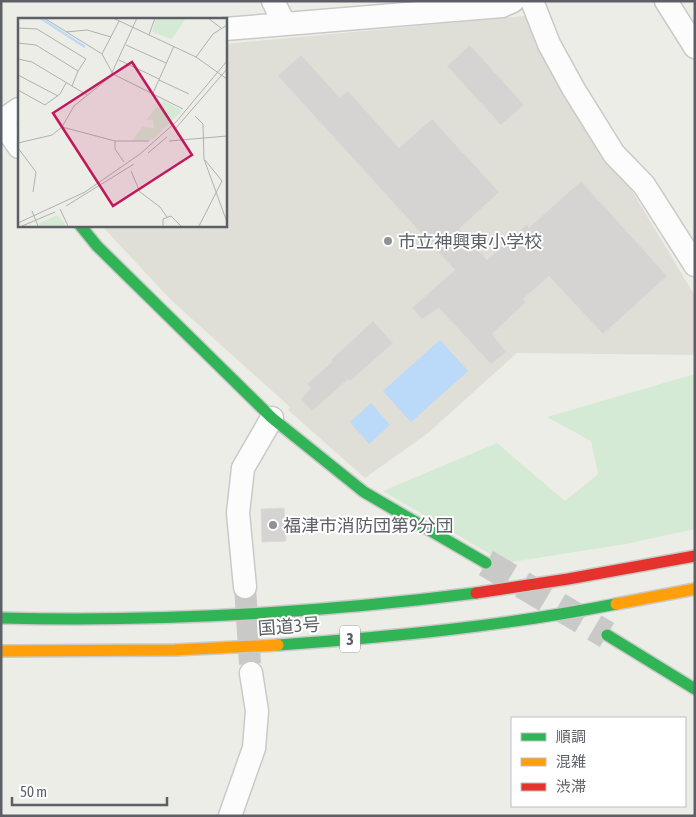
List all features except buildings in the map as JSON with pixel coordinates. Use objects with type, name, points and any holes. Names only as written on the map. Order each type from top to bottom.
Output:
[{"type":"main road","points":[[81,226],[97,246],[272,418],[364,492],[486,563]]},
{"type":"main road","name":"国道3号","points":[[1,618],[43,620],[265,614],[380,604],[471,594],[600,575],[695,556]]},
{"type":"main road","name":"国道3号","points":[[1,651],[153,651],[273,645],[381,636],[505,622],[642,600],[695,589]]},
{"type":"main road","points":[[607,635],[695,689]]},
{"type":"street","points":[[273,1],[284,23]]},
{"type":"street","points":[[226,29],[502,6],[513,1]]},
{"type":"street","points":[[532,1],[548,44],[573,88],[614,154],[644,184],[695,265]]},
{"type":"street","points":[[666,1],[695,47]]},
{"type":"street","points":[[18,110],[1,121],[18,146]]},
{"type":"street","points":[[245,587],[238,513],[242,468],[272,418]]},
{"type":"street","points":[[230,816],[254,748],[257,711],[251,673]]},
{"type":"shaded area","name":"市立神興東小学校","points":[[525,16],[553,69],[620,171],[695,296],[695,355],[517,353],[428,433],[365,478],[288,410],[290,407],[171,300],[102,226],[226,226],[226,44]]},
{"type":"green space","points":[[695,374],[695,529],[626,544],[505,563],[383,491],[497,443],[565,501],[598,474],[591,441],[547,417]]},
{"type":"water","points":[[440,340],[468,371],[411,422],[383,391]]},
{"type":"water","points":[[371,403],[390,425],[369,444],[350,422]]},
{"type":"tunnel","points":[[486,563],[607,635]]},
{"type":"tunnel","points":[[245,587],[250,664]]},
{"type":"traffic: fast","points":[[81,226],[97,246],[272,418],[364,492],[486,563]]},
{"type":"traffic: fast","points":[[1,618],[120,619],[298,611],[476,593]]},
{"type":"traffic: fast","points":[[278,645],[490,625],[616,604]]},
{"type":"traffic: fast","points":[[607,635],[695,689]]},
{"type":"traffic: slow","points":[[616,604],[695,589]]},
{"type":"traffic: slow","points":[[1,651],[175,650],[278,645]]},
{"type":"traffic: jam","points":[[476,593],[568,579],[695,556]]},
{"type":"place","name":"市立神興東小学校","points":[[388,241]]},
{"type":"place","name":"福津市消防団第9分団","points":[[273,525]]}]
